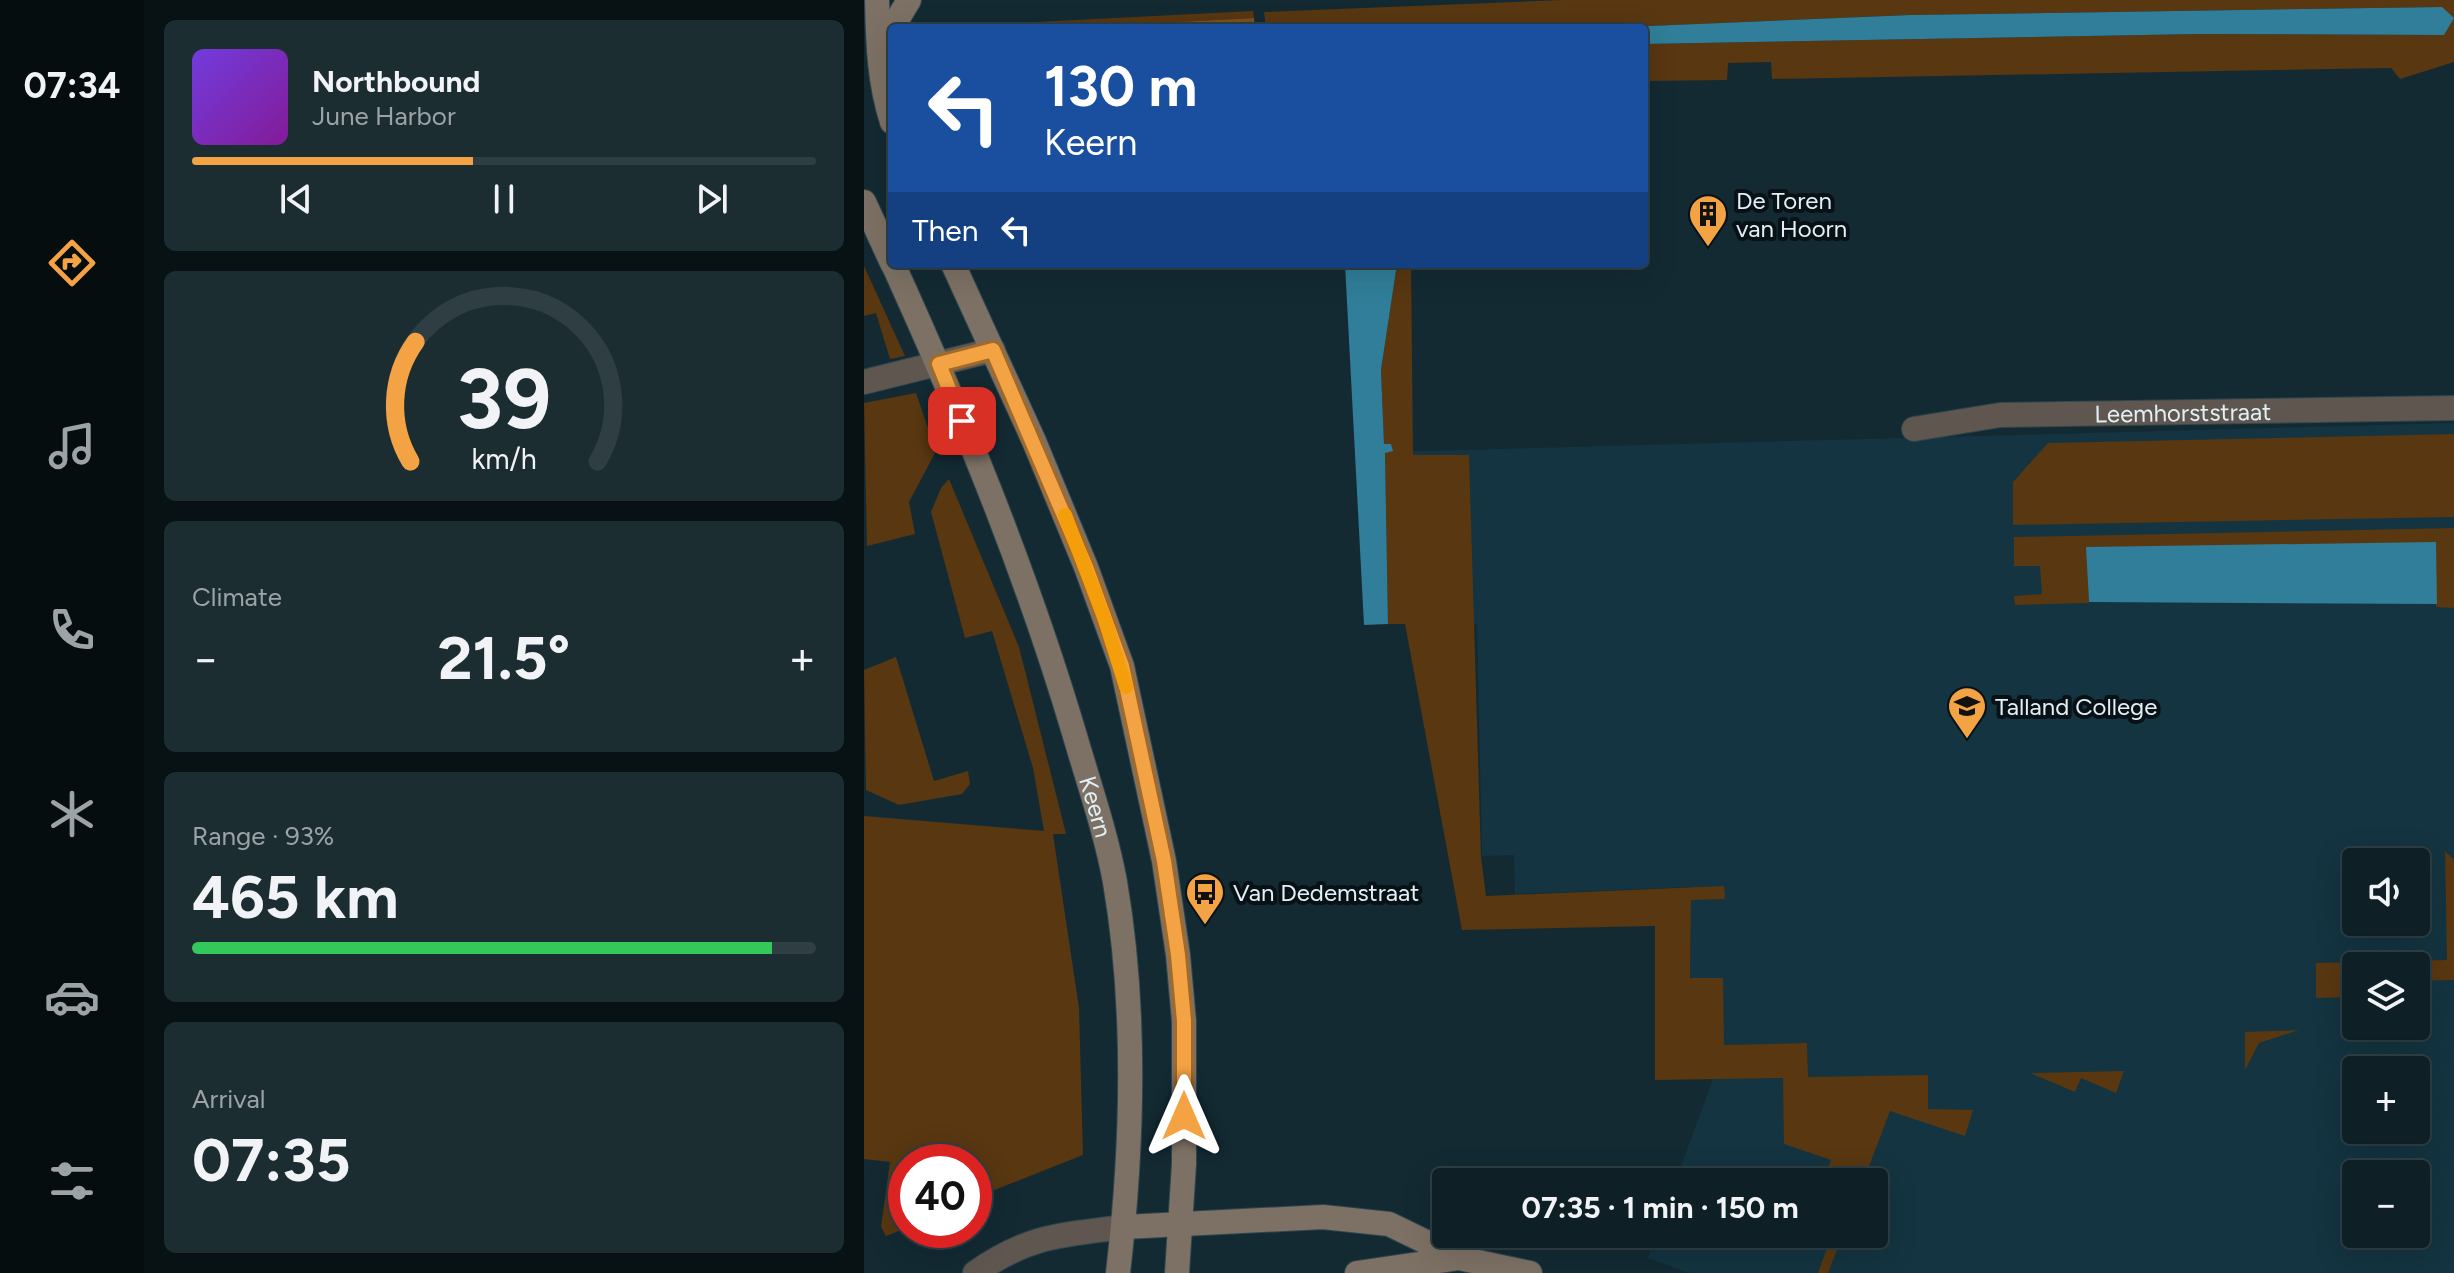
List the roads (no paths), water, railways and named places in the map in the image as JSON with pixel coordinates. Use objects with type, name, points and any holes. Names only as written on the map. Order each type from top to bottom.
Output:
[{"type":"street","points":[[877,0],[878,52],[888,110]]},
{"type":"street","points":[[895,24],[909,0]]},
{"type":"street","points":[[878,52],[888,35]]},
{"type":"street","name":"Keern","points":[[864,202],[888,254]]},
{"type":"street","name":"Keern","points":[[894,268],[939,364],[1041,622],[1114,880],[1128,995],[1130,1166],[1118,1273]]},
{"type":"street","points":[[955,268],[1086,567],[1122,666],[1161,846],[1178,955],[1184,1021],[1185,1156],[1177,1273]]},
{"type":"street","points":[[864,382],[993,350]]},
{"type":"street","name":"Leemhorststraat","points":[[1914,429],[2000,415],[2454,408]]},
{"type":"street","points":[[975,1273],[1010,1249],[1057,1235],[1124,1227],[1323,1217],[1389,1224],[1459,1258],[1530,1273]]},
{"type":"street","points":[[1357,1273],[1459,1258]]},
{"type":"water","points":[[2442,7],[2454,18],[2444,35],[2198,34],[1648,44],[1648,26],[1910,15]]},
{"type":"water","points":[[1345,268],[1396,268],[1381,370],[1384,444],[1391,444],[1393,451],[1385,453],[1388,624],[1364,625]]},
{"type":"water","points":[[2436,542],[2437,604],[2089,602],[2086,547]]},
{"type":"place","name":"De Toren van Hoorn","points":[[1708,248]]},
{"type":"place","name":"Talland College","points":[[1967,740]]},
{"type":"place","name":"Van Dedemstraat","points":[[1205,926]]}]
